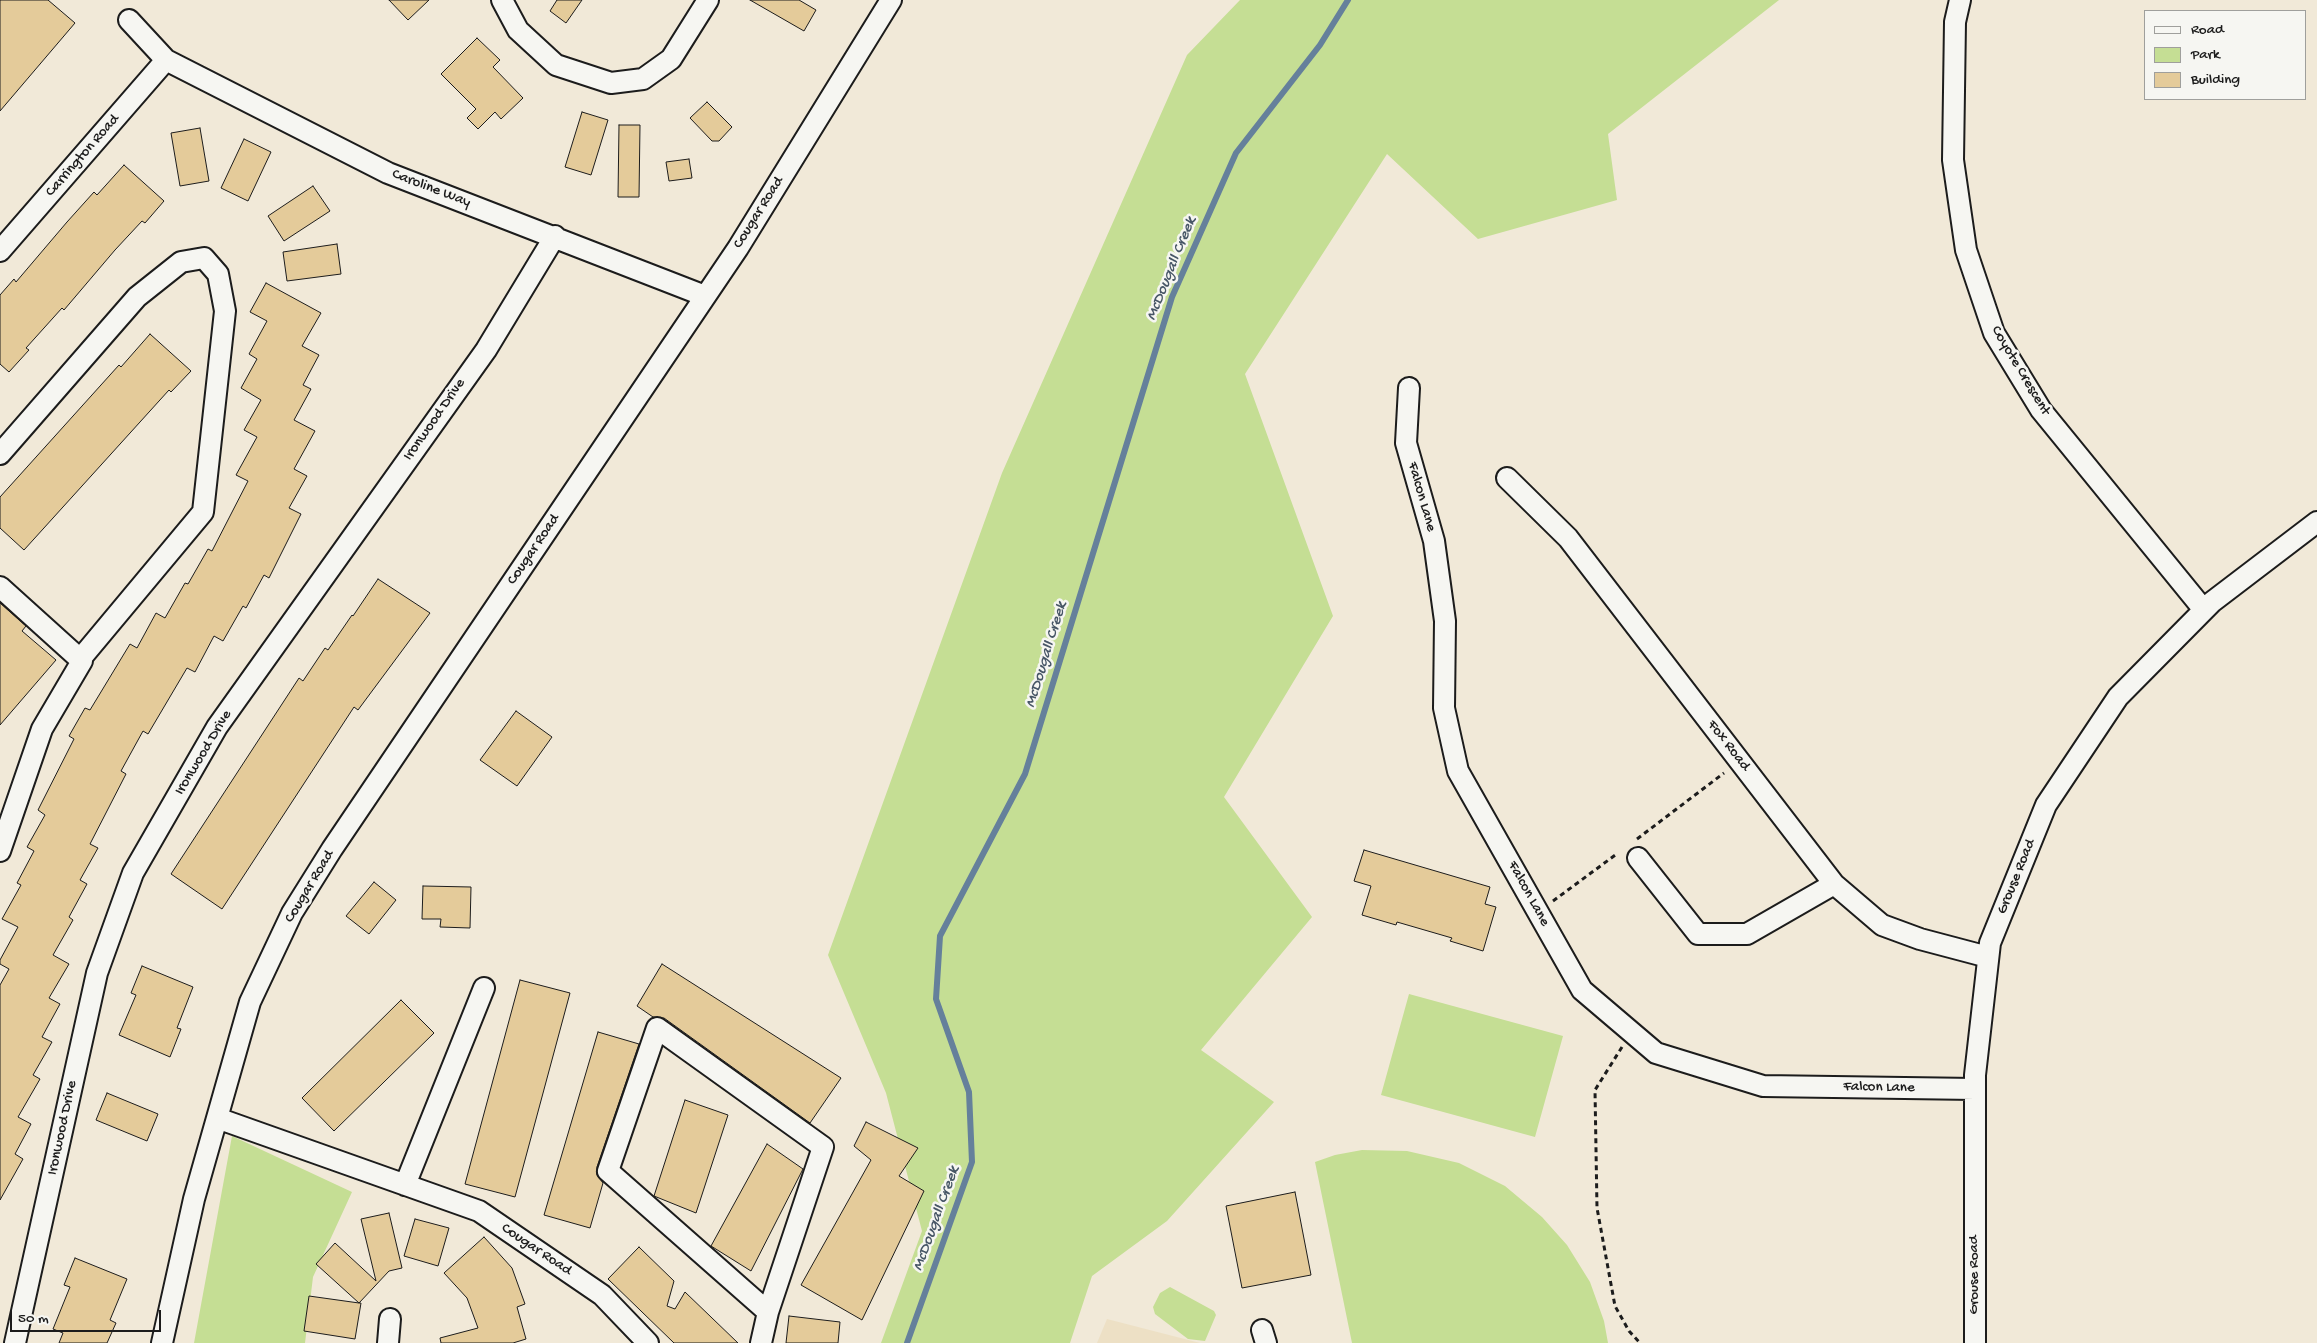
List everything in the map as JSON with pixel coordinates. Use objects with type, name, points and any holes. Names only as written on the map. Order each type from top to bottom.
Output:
[{"type":"street","points":[[502,0],[518,30],[556,65],[611,83],[643,79],[671,59],[708,0]]},
{"type":"street","name":"Cougar Road","points":[[162,1343],[194,1199],[250,1002],[292,913],[332,849],[738,248],[892,0]]},
{"type":"street","name":"Coyote Crescent","points":[[1960,0],[1955,22],[1953,160],[1966,250],[1994,333],[2041,410],[2204,610]]},
{"type":"street","points":[[129,20],[166,60]]},
{"type":"street","name":"Caroline Way","points":[[166,60],[388,173],[555,236],[705,296]]},
{"type":"street","name":"Carrington Road","points":[[0,251],[166,60]]},
{"type":"street","name":"Ironwood Drive","points":[[15,1343],[97,973],[133,873],[217,727],[486,350],[555,236]]},
{"type":"street","points":[[0,454],[137,297],[180,262],[204,258],[218,274],[225,311],[203,512],[82,657]]},
{"type":"street","name":"Falcon Lane","points":[[1409,388],[1406,444],[1434,542],[1446,621],[1444,708],[1458,771],[1582,990],[1656,1053],[1763,1086],[1975,1089]]},
{"type":"street","name":"Fox Road","points":[[1507,478],[1568,538],[1834,884],[1882,925],[1920,939],[1988,957]]},
{"type":"street","name":"Grouse Road","points":[[1975,1343],[1975,1089],[1988,957],[1990,943],[2046,805],[2118,698],[2204,610],[2317,522]]},
{"type":"street","points":[[0,587],[82,661],[42,729],[0,851]]},
{"type":"street","points":[[1638,858],[1698,934],[1747,934],[1834,884]]},
{"type":"street","points":[[405,1185],[484,988]]},
{"type":"street","points":[[761,1343],[768,1312],[823,1147],[657,1028],[608,1171],[768,1312]]},
{"type":"street","name":"Cougar Road","points":[[217,1118],[479,1211],[602,1295],[648,1343]]},
{"type":"street","points":[[388,1343],[390,1319]]},
{"type":"path","points":[[1631,1032],[1595,1090],[1597,1208],[1615,1306],[1629,1331],[1640,1343]]},
{"type":"shaded area","points":[[1107,1319],[1200,1343],[1097,1343]]},
{"type":"green space","points":[[1240,0],[1779,0],[1608,134],[1617,200],[1478,239],[1387,154],[1245,374],[1333,616],[1224,797],[1312,917],[1201,1050],[1274,1102],[1167,1221],[1092,1276],[1070,1343],[881,1343],[922,1231],[886,1093],[828,955],[1002,473],[1187,55]]},
{"type":"green space","points":[[1409,994],[1563,1036],[1535,1137],[1381,1095]]},
{"type":"green space","points":[[232,1136],[352,1192],[313,1277],[305,1343],[194,1343]]},
{"type":"green space","points":[[1362,1150],[1407,1151],[1459,1163],[1505,1186],[1542,1217],[1567,1245],[1590,1282],[1604,1321],[1608,1343],[1352,1343],[1315,1162],[1335,1155]]},
{"type":"green space","points":[[1170,1287],[1214,1311],[1216,1315],[1205,1341],[1188,1339],[1155,1314],[1153,1307],[1160,1293]]},
{"type":"building","points":[[0,0],[48,0],[75,23],[0,111]]},
{"type":"building","points":[[389,0],[429,0],[408,20]]},
{"type":"building","points":[[557,0],[582,0],[566,23],[550,11]]},
{"type":"building","points":[[750,0],[799,0],[816,10],[804,31]]},
{"type":"building","points":[[477,38],[500,60],[493,67],[523,98],[501,119],[495,112],[478,129],[467,118],[476,109],[441,74]]},
{"type":"building","points":[[707,102],[732,127],[719,141],[712,141],[690,118]]},
{"type":"building","points":[[582,112],[608,120],[591,175],[565,167]]},
{"type":"building","points":[[619,125],[640,125],[639,197],[618,197]]},
{"type":"building","points":[[200,128],[209,181],[180,186],[171,133]]},
{"type":"building","points":[[244,139],[271,152],[248,201],[221,188]]},
{"type":"building","points":[[689,159],[692,178],[669,181],[666,162]]},
{"type":"building","points":[[124,165],[164,201],[145,223],[142,221],[115,250],[64,310],[62,308],[26,348],[29,350],[9,372],[0,364],[0,295],[14,279],[16,282],[94,192],[97,195]]},
{"type":"building","points":[[313,186],[330,211],[284,241],[268,216]]},
{"type":"building","points":[[337,244],[341,274],[287,281],[283,252]]},
{"type":"building","points":[[266,283],[321,313],[302,346],[319,355],[303,385],[311,389],[294,420],[315,431],[294,469],[307,476],[289,508],[301,514],[269,578],[264,575],[246,608],[243,606],[223,641],[214,636],[195,672],[187,668],[148,734],[143,731],[121,771],[126,774],[90,844],[98,848],[80,880],[87,884],[69,917],[73,920],[53,955],[69,964],[49,998],[60,1004],[42,1037],[52,1042],[33,1075],[40,1079],[18,1117],[31,1124],[15,1154],[23,1159],[0,1200],[0,985],[9,969],[0,964],[0,960],[18,927],[2,919],[21,885],[17,883],[34,851],[27,847],[45,815],[38,810],[74,739],[69,736],[85,708],[90,710],[130,644],[137,648],[156,613],[165,618],[185,583],[188,584],[208,549],[212,551],[248,481],[236,475],[257,437],[244,430],[261,400],[241,388],[257,359],[249,354],[267,321],[250,312]]},
{"type":"building","points":[[150,334],[191,371],[171,392],[169,390],[24,550],[0,528],[0,497],[119,365],[121,367]]},
{"type":"building","points":[[378,579],[430,613],[358,710],[354,707],[222,909],[171,874],[299,678],[303,681],[325,648],[328,650]]},
{"type":"building","points":[[0,603],[26,626],[22,631],[56,660],[0,725]]},
{"type":"building","points":[[516,711],[552,737],[517,786],[480,760]]},
{"type":"building","points":[[1364,850],[1490,887],[1485,904],[1496,907],[1483,951],[1450,941],[1452,938],[1397,922],[1396,925],[1362,915],[1371,886],[1354,881]]},
{"type":"building","points":[[374,882],[396,900],[369,934],[346,916]]},
{"type":"building","points":[[423,886],[471,887],[470,928],[440,927],[441,919],[422,919]]},
{"type":"building","points":[[662,964],[841,1078],[810,1123],[664,1018],[653,1017],[637,1006]]},
{"type":"building","points":[[142,966],[193,987],[177,1028],[181,1029],[170,1057],[119,1035],[136,995],[131,993]]},
{"type":"building","points":[[520,980],[570,993],[515,1197],[465,1184]]},
{"type":"building","points":[[401,1000],[434,1033],[334,1131],[302,1098]]},
{"type":"building","points":[[598,1032],[639,1044],[597,1167],[597,1175],[603,1183],[590,1228],[544,1215]]},
{"type":"building","points":[[107,1093],[158,1114],[147,1141],[96,1120]]},
{"type":"building","points":[[685,1100],[728,1115],[696,1213],[654,1196]]},
{"type":"building","points":[[866,1122],[918,1148],[899,1176],[924,1191],[862,1320],[801,1285],[871,1160],[854,1146]]},
{"type":"building","points":[[767,1144],[803,1169],[751,1271],[711,1246]]},
{"type":"building","points":[[1295,1192],[1311,1275],[1242,1288],[1226,1206]]},
{"type":"building","points":[[389,1213],[402,1268],[389,1271],[359,1303],[316,1264],[335,1243],[376,1281],[361,1219]]},
{"type":"building","points":[[415,1219],[449,1228],[438,1266],[404,1256]]},
{"type":"building","points":[[484,1237],[512,1268],[525,1304],[517,1307],[526,1339],[513,1343],[441,1343],[440,1338],[478,1328],[467,1298],[444,1273]]},
{"type":"building","points":[[639,1247],[674,1281],[667,1306],[675,1309],[685,1292],[738,1343],[674,1343],[608,1279]]},
{"type":"building","points":[[75,1258],[127,1279],[110,1320],[116,1323],[107,1343],[59,1343],[63,1333],[53,1329],[70,1287],[64,1285]]},
{"type":"building","points":[[309,1296],[361,1303],[355,1339],[304,1331]]},
{"type":"building","points":[[789,1316],[840,1322],[838,1343],[786,1343]]},
{"type":"waterway","name":"McDougall Creek","points":[[907,1343],[972,1162],[969,1092],[936,999],[940,936],[1025,774],[1172,297],[1236,153],[1320,45],[1348,0]]}]
